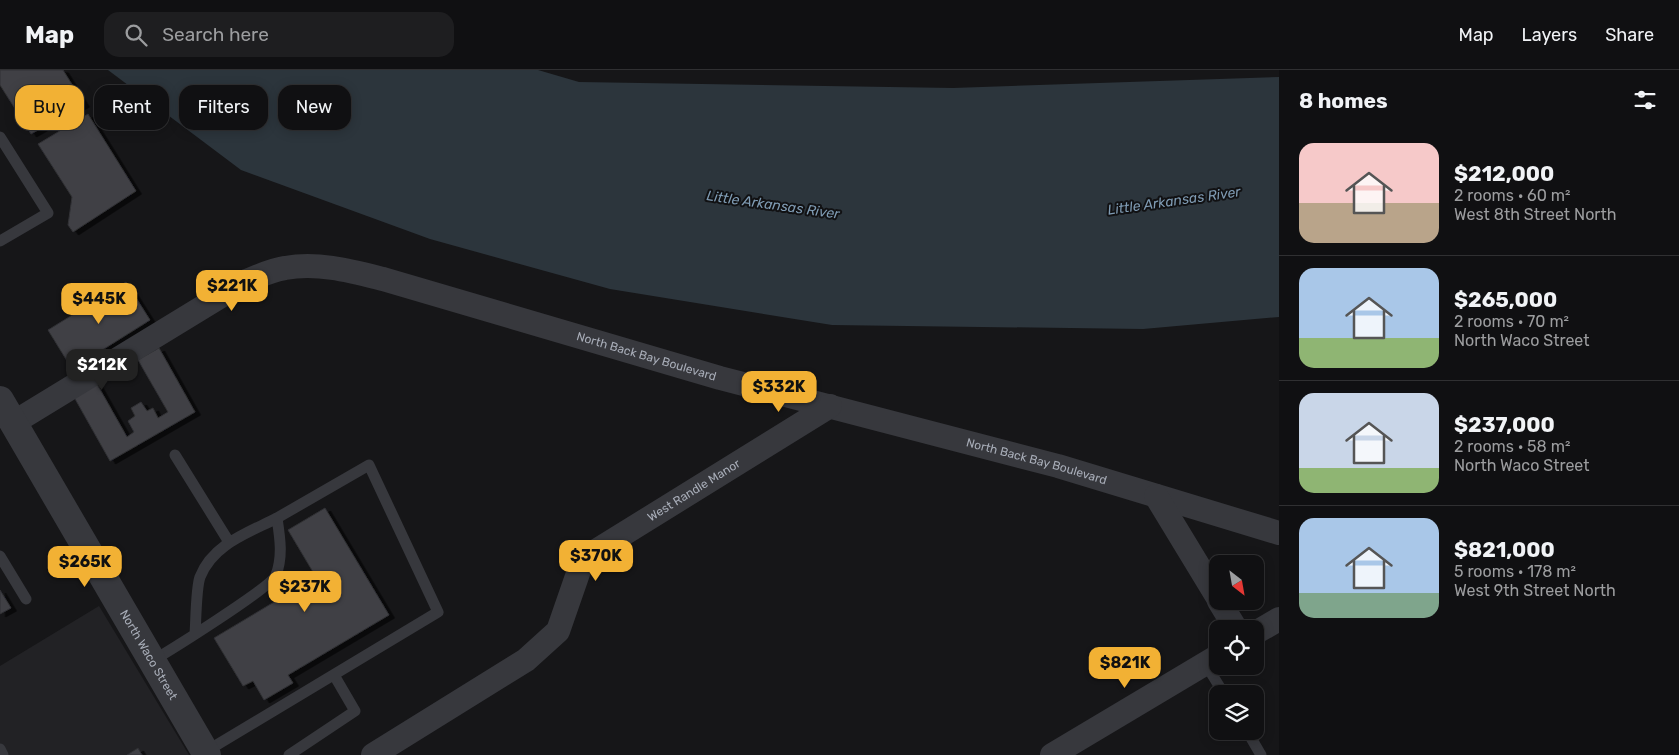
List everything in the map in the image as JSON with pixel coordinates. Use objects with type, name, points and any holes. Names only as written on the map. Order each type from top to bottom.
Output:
[{"type":"street","name":"North Back Bay Boulevard","points":[[4,409],[244,282],[280,269],[303,266],[320,267],[345,270],[373,277],[720,378],[1058,466],[1279,533]]},
{"type":"street","name":"West Randle Manor","points":[[373,755],[526,660],[558,631],[583,559],[830,406]]},
{"type":"street","name":"North Waco Street","points":[[4,409],[206,754]]},
{"type":"street","points":[[1156,496],[1209,585]]},
{"type":"street","points":[[1264,628],[1279,619]]},
{"type":"street","points":[[1052,755],[1209,661]]},
{"type":"lane","points":[[0,137],[48,213],[0,241]]},
{"type":"lane","points":[[175,455],[229,542]]},
{"type":"lane","points":[[195,634],[199,578],[210,557],[229,542],[277,518],[369,465],[438,612],[206,754]]},
{"type":"lane","points":[[152,661],[195,634],[275,578],[281,549],[277,518]]},
{"type":"lane","points":[[0,556],[26,599]]},
{"type":"lane","points":[[289,755],[355,711],[334,675]]},
{"type":"lane","points":[[1252,740],[1261,755]]},
{"type":"lane","points":[[0,749],[4,755]]},
{"type":"shaded area","points":[[99,606],[189,755],[0,755],[0,666]]},
{"type":"water","name":"Little Arkansas River","points":[[108,70],[538,70],[579,82],[953,88],[1279,77],[1279,317],[1143,329],[832,325],[610,289],[430,239],[241,170],[188,130],[268,130],[268,85],[179,85],[179,123],[169,116],[169,85],[128,85]]},
{"type":"building","points":[[0,70],[63,70],[72,85],[15,85],[15,109],[0,85]]},
{"type":"building","points":[[88,114],[94,124],[94,130],[98,130],[136,191],[73,232],[68,225],[72,197],[38,144],[61,130],[84,130],[84,116]]},
{"type":"building","points":[[28,130],[38,130],[31,134]]},
{"type":"building","points":[[126,282],[150,320],[72,369],[48,330]]},
{"type":"building","points":[[159,348],[195,412],[110,461],[74,397],[97,384],[127,437],[134,432],[128,421],[135,416],[131,408],[141,402],[147,411],[153,408],[158,418],[168,412],[138,360]]},
{"type":"building","points":[[325,508],[389,615],[288,675],[293,683],[264,700],[253,681],[243,686],[214,638],[316,577],[288,530]]},
{"type":"building","points":[[0,590],[11,608],[0,614]]},
{"type":"building","points":[[138,748],[142,755],[127,755]]}]
